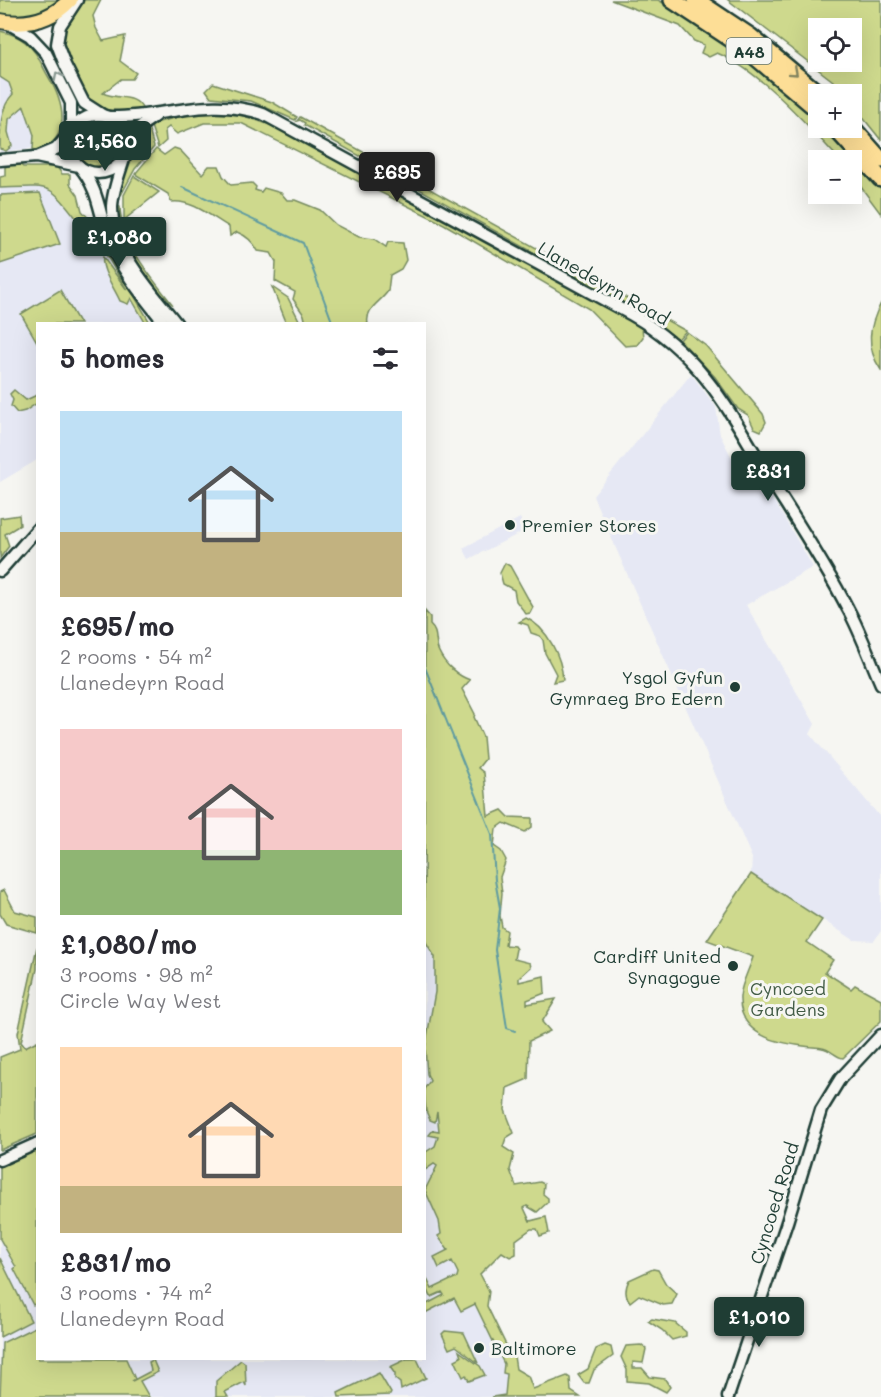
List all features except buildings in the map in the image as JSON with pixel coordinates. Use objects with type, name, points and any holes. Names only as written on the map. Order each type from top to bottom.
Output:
[{"type":"highway","name":"A48","points":[[672,0],[746,49],[808,102]]},
{"type":"highway","name":"A48","points":[[696,0],[750,36],[808,85]]},
{"type":"highway","points":[[844,138],[881,179]]},
{"type":"highway","points":[[861,138],[881,160]]},
{"type":"main road","points":[[2,21],[26,23],[40,20],[55,13],[70,0]]},
{"type":"street","points":[[77,0],[60,26],[57,44],[64,65],[84,103],[120,125],[125,134],[126,151],[113,200],[116,231],[133,264],[176,322]]},
{"type":"street","points":[[2,21],[30,36],[46,53],[71,103],[69,150],[98,195],[114,250],[132,280],[164,322]]},
{"type":"street","name":"Llanedeyrn Road","points":[[105,117],[155,116],[190,107],[215,105],[241,108],[276,120],[632,315],[667,338],[702,371],[728,407],[836,587],[860,634],[881,684]]},
{"type":"street","name":"Llanedeyrn Road","points":[[126,151],[138,128],[155,116]]},
{"type":"street","points":[[36,157],[61,145],[84,118],[105,117]]},
{"type":"street","points":[[0,160],[36,157],[79,166],[96,174],[114,168],[126,151]]},
{"type":"street","points":[[0,571],[36,530]]},
{"type":"street","name":"Cyncoed Road","points":[[728,1397],[787,1222],[821,1110],[840,1079],[881,1035]]},
{"type":"street","points":[[0,1160],[36,1144]]},
{"type":"shaded area","points":[[0,77],[9,83],[13,95],[25,101],[37,136],[35,148],[0,152]]},
{"type":"shaded area","points":[[48,187],[58,194],[85,229],[98,240],[145,322],[36,322],[36,461],[0,482],[0,188]]},
{"type":"shaded area","name":"Ysgol Gyfun Gymraeg Bro Edern","points":[[691,374],[716,407],[720,435],[731,456],[739,462],[745,472],[751,470],[757,472],[813,567],[746,605],[815,724],[810,734],[881,818],[881,931],[874,941],[854,940],[751,874],[752,858],[593,496]]},
{"type":"shaded area","points":[[520,518],[526,530],[469,559],[463,548]]},
{"type":"shaded area","points":[[426,884],[433,895],[469,1273],[522,1397],[0,1397],[0,1170],[36,1152],[36,1360],[426,1360]]},
{"type":"green space","points":[[0,0],[61,0],[39,12],[24,16],[8,16],[0,14]]},
{"type":"green space","points":[[78,0],[101,0],[93,16],[96,28],[103,41],[125,36],[120,61],[136,73],[132,79],[121,79],[103,93],[136,101],[143,110],[114,113],[88,100],[62,49],[64,24]]},
{"type":"green space","points":[[611,0],[658,0],[687,16],[748,58],[808,110],[808,126],[783,100],[734,61],[717,53],[709,57],[701,53],[704,45],[694,41],[680,26]]},
{"type":"green space","points":[[728,0],[881,0],[881,140],[862,116],[862,84],[836,84],[821,72],[862,72],[862,18],[808,18],[808,62]]},
{"type":"green space","points":[[0,31],[19,38],[33,49],[58,96],[61,107],[61,128],[49,145],[37,151],[33,149],[34,135],[24,106],[9,119],[8,132],[12,146],[6,151],[0,149],[3,112],[13,94],[9,83],[0,77]]},
{"type":"green space","points":[[213,83],[272,102],[297,117],[295,120],[251,101],[211,97],[206,90]]},
{"type":"green space","points":[[198,112],[238,114],[276,127],[633,322],[642,328],[643,337],[637,345],[625,346],[589,309],[444,224],[241,123],[204,123],[177,134],[169,127],[165,130],[166,141],[158,148],[151,126],[148,127],[154,147],[135,169],[121,195],[117,196],[137,139],[147,125]]},
{"type":"green space","points":[[300,117],[686,331],[678,339],[634,308],[304,125],[305,123],[300,120],[297,121]]},
{"type":"green space","points":[[93,121],[103,121],[115,128],[122,140],[122,150],[115,162],[103,169],[93,169],[78,158],[74,150],[74,140],[85,125]]},
{"type":"green space","points":[[819,138],[835,138],[846,150],[830,150]]},
{"type":"green space","points":[[174,148],[180,150],[202,174],[209,166],[219,166],[223,176],[231,185],[252,183],[256,187],[255,190],[261,192],[264,188],[281,193],[287,200],[295,200],[320,210],[336,225],[359,237],[374,239],[386,247],[388,242],[403,243],[406,260],[401,269],[390,275],[388,291],[371,310],[368,322],[306,322],[304,315],[293,299],[295,292],[275,281],[276,262],[271,253],[258,251],[249,239],[237,232],[230,236],[229,227],[194,206],[171,202],[168,194],[135,174],[156,149],[164,155]]},
{"type":"green space","points":[[18,163],[23,167],[57,167],[62,174],[70,174],[70,184],[78,195],[82,211],[97,227],[98,240],[101,240],[150,322],[145,322],[131,298],[128,304],[120,301],[106,273],[103,257],[127,290],[98,241],[93,243],[91,241],[80,223],[55,193],[40,187],[0,188],[0,177],[5,176],[5,167]]},
{"type":"green space","points":[[862,167],[881,188],[881,214],[862,188]]},
{"type":"green space","points":[[134,176],[159,192],[124,220],[124,195]]},
{"type":"green space","points":[[40,193],[60,244],[0,264],[0,195]]},
{"type":"green space","points":[[116,205],[120,206],[131,246],[173,305],[135,261],[122,234]]},
{"type":"green space","points":[[272,287],[288,298],[300,322],[286,322]]},
{"type":"green space","points":[[60,290],[79,322],[36,322],[36,340],[21,314]]},
{"type":"green space","points":[[881,303],[881,370],[873,353],[870,336]]},
{"type":"green space","points":[[687,332],[706,346],[763,414],[766,422],[761,431],[754,428],[748,415],[738,409],[715,377],[680,340]]},
{"type":"green space","points":[[14,390],[26,400],[36,395],[36,404],[17,413],[11,406],[13,400],[10,394]]},
{"type":"green space","points":[[19,515],[20,525],[5,534],[9,546],[0,558],[0,518]]},
{"type":"green space","points":[[505,563],[510,566],[533,607],[530,613],[526,614],[516,601],[514,590],[503,584],[500,573]]},
{"type":"green space","points":[[426,612],[430,617],[430,625],[442,657],[452,669],[470,680],[462,689],[475,714],[474,717],[483,737],[485,759],[478,768],[484,773],[488,816],[502,810],[509,817],[532,818],[532,827],[525,832],[504,823],[496,829],[494,846],[501,851],[506,860],[500,877],[502,893],[500,916],[502,927],[507,931],[505,945],[514,946],[516,949],[514,959],[530,963],[531,967],[519,978],[519,982],[544,976],[545,993],[527,1000],[527,1004],[556,999],[542,1022],[550,1031],[529,1041],[528,1079],[507,1088],[505,1110],[514,1133],[506,1138],[503,1147],[514,1154],[510,1170],[516,1186],[540,1182],[544,1184],[543,1194],[548,1198],[548,1202],[537,1212],[527,1206],[524,1208],[530,1221],[546,1217],[549,1233],[540,1236],[537,1229],[531,1229],[516,1240],[516,1254],[510,1257],[502,1252],[480,1274],[489,1291],[487,1306],[508,1349],[513,1350],[516,1369],[528,1376],[533,1389],[567,1376],[570,1378],[571,1391],[580,1397],[492,1397],[505,1395],[507,1374],[503,1373],[504,1364],[475,1304],[461,1311],[454,1298],[426,1312],[426,1304],[444,1295],[442,1292],[431,1297],[426,1285],[426,1277],[432,1289],[457,1277],[458,1273],[452,1261],[439,1268],[434,1257],[448,1250],[438,1236],[441,1234],[439,1221],[426,1192],[437,1166],[434,1164],[426,1169],[426,1152],[435,1146],[438,1137],[429,1135],[433,1130],[439,1131],[437,1112],[435,1122],[430,1120],[426,1111],[426,1086],[430,1081],[427,1074],[426,1042],[435,992],[435,957],[426,942]]},
{"type":"green space","points":[[526,618],[540,628],[552,644],[560,662],[563,680],[553,682],[556,674],[545,653],[543,640],[540,636],[531,633],[528,625],[519,622]]},
{"type":"green space","name":"Cyncoed Gardens","points":[[751,874],[822,920],[807,942],[833,960],[825,972],[851,989],[855,985],[881,999],[881,1021],[843,1058],[825,1049],[770,1039],[758,1033],[748,1024],[742,1012],[740,997],[743,982],[753,957],[707,940]]},
{"type":"green space","points":[[4,890],[15,911],[36,917],[36,933],[6,924],[0,914],[0,892]]},
{"type":"green space","points":[[36,952],[36,974],[21,1042],[25,1047],[36,1042],[36,1134],[0,1150],[0,1057],[20,1049],[18,1033]]},
{"type":"green space","points":[[36,1146],[36,1304],[33,1305],[0,1239],[0,1167],[5,1160]]},
{"type":"green space","points":[[0,1258],[31,1321],[0,1337]]},
{"type":"green space","points":[[653,1269],[658,1270],[666,1284],[677,1294],[672,1304],[663,1305],[639,1295],[630,1302],[626,1291],[629,1280]]},
{"type":"green space","points":[[652,1319],[675,1323],[686,1332],[686,1336],[672,1340],[648,1321]]},
{"type":"green space","points":[[36,1326],[36,1360],[126,1360],[135,1379],[132,1381],[151,1371],[149,1362],[153,1360],[158,1372],[140,1381],[149,1397],[0,1397],[2,1343]]},
{"type":"green space","points":[[445,1331],[464,1333],[478,1363],[456,1346],[449,1349],[442,1334]]},
{"type":"green space","points":[[605,1345],[611,1347],[613,1356],[594,1370],[589,1383],[584,1383],[578,1375],[588,1369],[596,1349]]},
{"type":"green space","points":[[641,1345],[646,1349],[643,1363],[633,1362],[633,1368],[642,1368],[650,1377],[665,1379],[670,1387],[666,1392],[649,1383],[627,1381],[627,1370],[621,1357],[626,1346]]},
{"type":"green space","points":[[459,1351],[480,1366],[485,1375],[469,1381],[466,1375],[463,1377],[455,1360],[461,1357]]},
{"type":"green space","points":[[241,1360],[245,1363],[246,1386],[244,1382],[225,1392],[228,1397],[216,1397],[216,1381]]},
{"type":"green space","points":[[405,1360],[417,1360],[426,1378],[401,1390],[400,1383],[395,1379],[395,1374],[390,1367]]},
{"type":"green space","points":[[379,1373],[390,1395],[339,1397],[338,1393]]},
{"type":"waterway","points":[[182,187],[303,243],[332,322]]},
{"type":"waterway","points":[[426,670],[492,834],[495,880],[500,908],[495,950],[507,1028],[515,1031]]},
{"type":"place","name":"Premier Stores","points":[[510,525]]},
{"type":"place","name":"Ysgol Gyfun Gymraeg Bro Edern","points":[[735,687]]},
{"type":"place","name":"Cardiff United Synagogue","points":[[733,966]]},
{"type":"place","name":"Baltimore","points":[[479,1348]]}]
